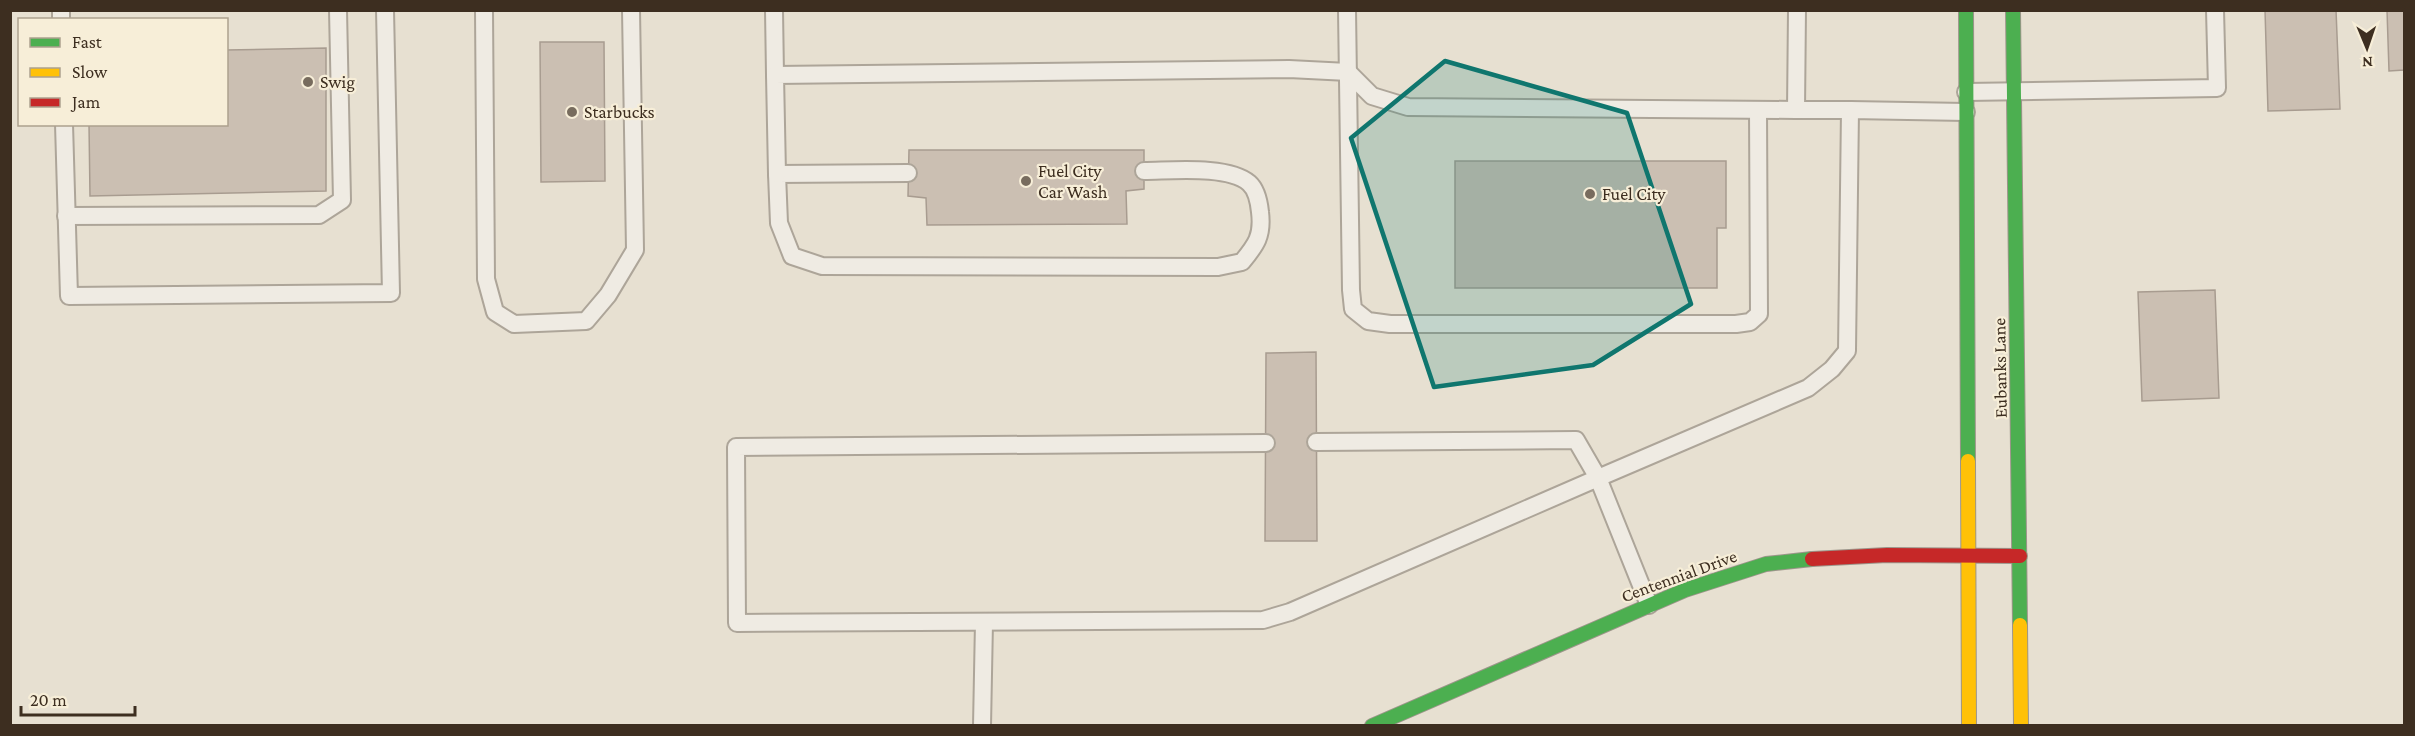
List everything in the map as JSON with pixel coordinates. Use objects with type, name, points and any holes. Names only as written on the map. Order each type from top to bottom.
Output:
[{"type":"street","name":"Eubanks Lane","points":[[1966,10],[1969,726]]},
{"type":"street","name":"Eubanks Lane","points":[[2013,10],[2021,726]]},
{"type":"street","name":"Centennial Drive","points":[[1372,726],[1685,590],[1766,564],[1852,556],[2020,556]]},
{"type":"lane","points":[[66,216],[320,215],[342,200],[338,10]]},
{"type":"lane","points":[[64,126],[69,296],[391,292],[385,10]]},
{"type":"lane","points":[[484,10],[486,279],[495,312],[514,324],[586,321],[608,295],[635,250],[631,10]]},
{"type":"lane","points":[[774,10],[779,223],[792,256],[822,266],[1218,267],[1242,262],[1258,242],[1261,219],[1259,198],[1249,183],[1220,171],[1144,171]]},
{"type":"lane","points":[[1347,10],[1351,290],[1353,309],[1368,321],[1390,324],[1736,324],[1750,322],[1759,314],[1758,110]]},
{"type":"lane","points":[[1796,110],[1797,10]]},
{"type":"lane","points":[[1966,92],[2217,88],[2215,10]]},
{"type":"lane","points":[[775,75],[1289,69],[1348,72],[1372,96],[1408,107],[1966,112]]},
{"type":"lane","points":[[1266,443],[736,447],[737,623],[1263,620],[1290,612],[1808,388],[1832,369],[1847,351],[1850,110]]},
{"type":"lane","points":[[777,174],[908,173]]},
{"type":"lane","points":[[1316,442],[1576,440],[1598,478],[1649,605]]},
{"type":"lane","points":[[982,726],[984,622]]},
{"type":"highlighted area","points":[[1445,61],[1627,113],[1691,304],[1593,365],[1434,387],[1351,138]]},
{"type":"building","points":[[2265,10],[2336,10],[2340,109],[2268,111]]},
{"type":"building","points":[[2387,10],[2404,10],[2404,70],[2389,71]]},
{"type":"building","name":"Starbucks","points":[[540,42],[604,42],[605,181],[541,182]]},
{"type":"building","points":[[326,48],[326,191],[90,196],[89,126],[228,126],[228,50]]},
{"type":"building","name":"Fuel City Car Wash","points":[[909,150],[1144,150],[1144,189],[1126,191],[1127,224],[927,225],[926,198],[908,196]]},
{"type":"building","name":"Fuel City","points":[[1455,161],[1726,161],[1726,228],[1717,228],[1717,288],[1455,288]]},
{"type":"building","points":[[2215,290],[2219,398],[2142,401],[2138,292]]},
{"type":"building","points":[[1316,352],[1317,541],[1265,541],[1266,353]]},
{"type":"traffic: fast","points":[[1966,10],[1968,461]]},
{"type":"traffic: fast","points":[[2013,10],[2020,625]]},
{"type":"traffic: fast","points":[[1372,726],[1685,590],[1766,564],[1812,559]]},
{"type":"traffic: slow","points":[[1968,461],[1969,726]]},
{"type":"traffic: slow","points":[[2020,625],[2021,726]]},
{"type":"traffic: jam","points":[[1812,559],[1887,555],[2020,556]]},
{"type":"place","name":"Swig","points":[[308,82]]},
{"type":"place","name":"Starbucks","points":[[572,112]]},
{"type":"place","name":"Fuel City Car Wash","points":[[1026,181]]},
{"type":"place","name":"Fuel City","points":[[1590,194]]}]
